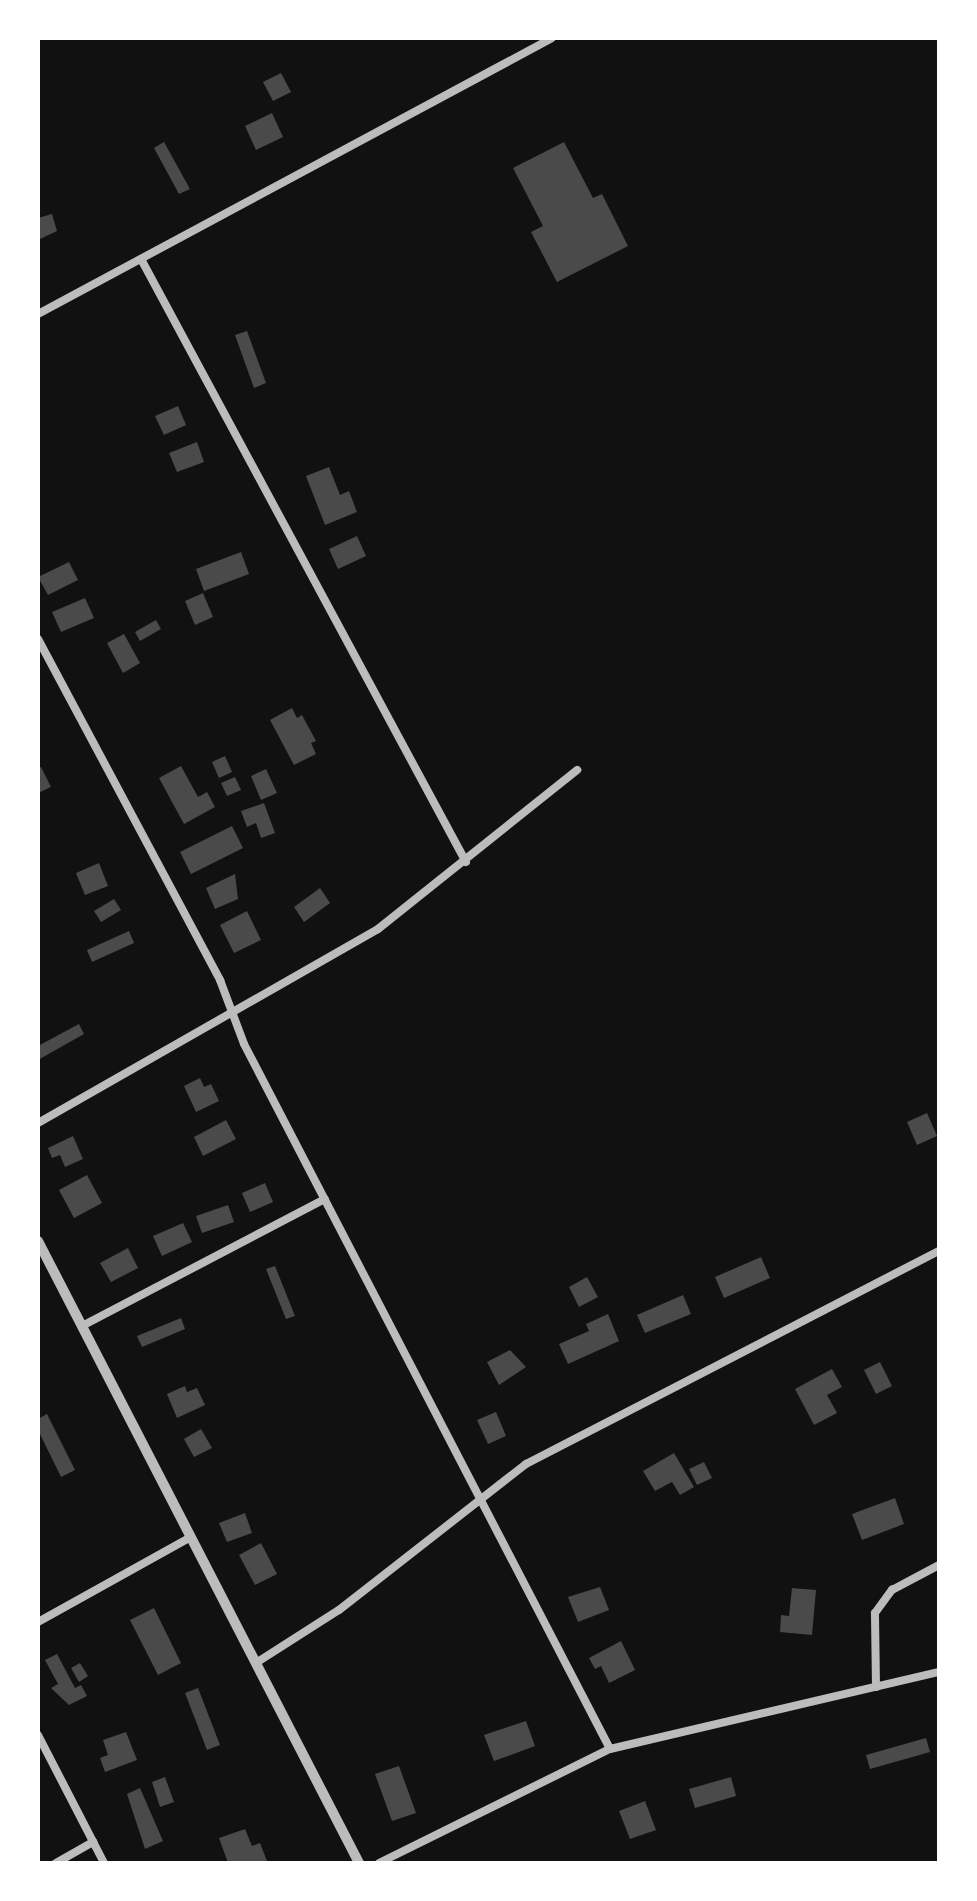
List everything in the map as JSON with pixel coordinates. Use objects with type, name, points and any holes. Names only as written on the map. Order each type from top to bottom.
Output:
[{"type":"street","points":[[38,314],[552,38]]},
{"type":"street","points":[[141,259],[466,862]]},
{"type":"street","points":[[38,639],[220,980],[233,1015],[325,1199],[610,1749]]},
{"type":"street","points":[[38,1123],[233,1015],[378,929],[466,862],[577,770]]},
{"type":"street","points":[[82,1326],[325,1199]]},
{"type":"street","points":[[38,1241],[359,1863]]},
{"type":"street","points":[[256,1663],[339,1610],[499,1480],[939,1251]]},
{"type":"street","points":[[38,1622],[191,1537]]},
{"type":"street","points":[[876,1687],[875,1613],[892,1590],[939,1565]]},
{"type":"street","points":[[379,1863],[610,1749],[939,1672]]},
{"type":"street","points":[[38,1735],[104,1863]]},
{"type":"street","points":[[56,1863],[93,1842]]},
{"type":"building","points":[[281,73],[291,92],[273,101],[263,82]]},
{"type":"building","points":[[272,113],[283,137],[256,150],[245,126]]},
{"type":"building","points":[[164,142],[190,189],[179,194],[154,148]]},
{"type":"building","points":[[564,142],[593,198],[602,194],[628,246],[557,282],[531,232],[543,226],[513,168]]},
{"type":"building","points":[[52,214],[57,231],[38,240],[38,218]]},
{"type":"building","points":[[247,331],[266,383],[254,388],[235,335]]},
{"type":"building","points":[[178,406],[186,425],[164,435],[155,416]]},
{"type":"building","points":[[197,442],[204,462],[177,472],[169,453]]},
{"type":"building","points":[[329,467],[340,495],[349,491],[357,512],[325,525],[306,476]]},
{"type":"building","points":[[357,536],[366,556],[338,569],[329,549]]},
{"type":"building","points":[[241,552],[249,574],[204,591],[196,569]]},
{"type":"building","points":[[69,562],[78,580],[48,595],[38,577]]},
{"type":"building","points":[[203,593],[213,617],[195,625],[185,601]]},
{"type":"building","points":[[85,598],[94,618],[61,632],[52,612]]},
{"type":"building","points":[[156,620],[161,629],[140,641],[135,632]]},
{"type":"building","points":[[124,634],[140,663],[123,673],[107,643]]},
{"type":"building","points":[[292,708],[297,718],[302,715],[316,741],[311,743],[316,754],[294,765],[270,720]]},
{"type":"building","points":[[225,756],[232,772],[219,778],[212,762]]},
{"type":"building","points":[[181,766],[198,797],[207,792],[215,807],[184,824],[159,778]]},
{"type":"building","points":[[41,767],[51,787],[38,793],[38,768]]},
{"type":"building","points":[[266,769],[277,793],[261,800],[251,776]]},
{"type":"building","points":[[235,777],[241,790],[227,796],[221,783]]},
{"type":"building","points":[[264,803],[275,833],[261,838],[256,823],[247,827],[241,811]]},
{"type":"building","points":[[232,826],[243,848],[191,874],[180,852]]},
{"type":"building","points":[[99,863],[108,886],[85,895],[76,873]]},
{"type":"building","points":[[235,874],[238,899],[215,909],[206,888]]},
{"type":"building","points":[[320,888],[330,903],[304,922],[294,907]]},
{"type":"building","points":[[114,899],[121,910],[101,922],[94,911]]},
{"type":"building","points":[[247,911],[261,940],[234,953],[220,925]]},
{"type":"building","points":[[129,931],[134,943],[92,962],[87,950]]},
{"type":"building","points":[[79,1024],[84,1034],[38,1060],[38,1046]]},
{"type":"building","points":[[200,1078],[204,1087],[211,1084],[219,1101],[196,1112],[184,1086]]},
{"type":"building","points":[[927,1113],[937,1136],[917,1145],[907,1122]]},
{"type":"building","points":[[226,1120],[236,1139],[203,1156],[194,1137]]},
{"type":"building","points":[[73,1136],[83,1159],[65,1167],[60,1155],[52,1158],[48,1148]]},
{"type":"building","points":[[87,1175],[102,1203],[74,1218],[59,1190]]},
{"type":"building","points":[[265,1183],[273,1202],[250,1212],[242,1193]]},
{"type":"building","points":[[228,1205],[234,1222],[202,1233],[196,1216]]},
{"type":"building","points":[[183,1223],[192,1242],[162,1256],[153,1236]]},
{"type":"building","points":[[128,1248],[138,1268],[111,1282],[100,1263]]},
{"type":"building","points":[[761,1257],[770,1278],[724,1298],[715,1277]]},
{"type":"building","points":[[275,1266],[295,1316],[286,1319],[266,1269]]},
{"type":"building","points":[[587,1277],[598,1297],[579,1307],[569,1287]]},
{"type":"building","points":[[683,1295],[691,1314],[645,1333],[637,1315]]},
{"type":"building","points":[[608,1314],[619,1341],[568,1364],[559,1344],[589,1331],[586,1324]]},
{"type":"building","points":[[181,1318],[185,1329],[142,1347],[137,1336]]},
{"type":"building","points":[[510,1350],[526,1367],[499,1385],[487,1362]]},
{"type":"building","points":[[880,1362],[892,1386],[876,1394],[864,1370]]},
{"type":"building","points":[[832,1369],[842,1387],[827,1395],[837,1413],[814,1425],[795,1389]]},
{"type":"building","points":[[185,1386],[187,1392],[197,1388],[205,1405],[177,1418],[167,1394]]},
{"type":"building","points":[[496,1412],[506,1436],[488,1444],[477,1420]]},
{"type":"building","points":[[47,1414],[75,1470],[61,1477],[38,1430],[38,1419]]},
{"type":"building","points":[[201,1429],[212,1448],[194,1457],[184,1439]]},
{"type":"building","points":[[674,1453],[694,1487],[680,1495],[672,1482],[655,1491],[643,1471]]},
{"type":"building","points":[[704,1462],[712,1478],[697,1485],[689,1469]]},
{"type":"building","points":[[895,1498],[904,1524],[862,1540],[852,1514]]},
{"type":"building","points":[[245,1513],[252,1533],[227,1542],[219,1523]]},
{"type":"building","points":[[261,1543],[277,1574],[255,1585],[239,1555]]},
{"type":"building","points":[[600,1587],[609,1610],[578,1622],[568,1597]]},
{"type":"building","points":[[792,1588],[816,1590],[812,1635],[780,1632],[781,1615],[789,1616]]},
{"type":"building","points":[[154,1608],[181,1663],[158,1675],[130,1620]]},
{"type":"building","points":[[621,1641],[635,1670],[609,1683],[601,1666],[595,1669],[589,1658]]},
{"type":"building","points":[[57,1654],[75,1688],[81,1685],[87,1696],[69,1705],[51,1688],[58,1684],[45,1660]]},
{"type":"building","points":[[80,1663],[88,1676],[79,1682],[71,1668]]},
{"type":"building","points":[[198,1688],[220,1745],[207,1750],[185,1693]]},
{"type":"building","points":[[526,1721],[535,1746],[494,1761],[484,1735]]},
{"type":"building","points":[[126,1732],[137,1760],[105,1772],[100,1758],[108,1755],[103,1740]]},
{"type":"building","points":[[926,1738],[930,1752],[870,1769],[866,1755]]},
{"type":"building","points":[[399,1766],[416,1813],[392,1821],[375,1774]]},
{"type":"building","points":[[165,1777],[174,1802],[160,1807],[152,1782]]},
{"type":"building","points":[[731,1777],[736,1796],[695,1808],[689,1789]]},
{"type":"building","points":[[140,1788],[163,1841],[145,1849],[127,1794]]},
{"type":"building","points":[[645,1801],[656,1830],[630,1839],[619,1811]]},
{"type":"building","points":[[245,1829],[252,1846],[260,1843],[267,1861],[228,1863],[219,1838]]}]
